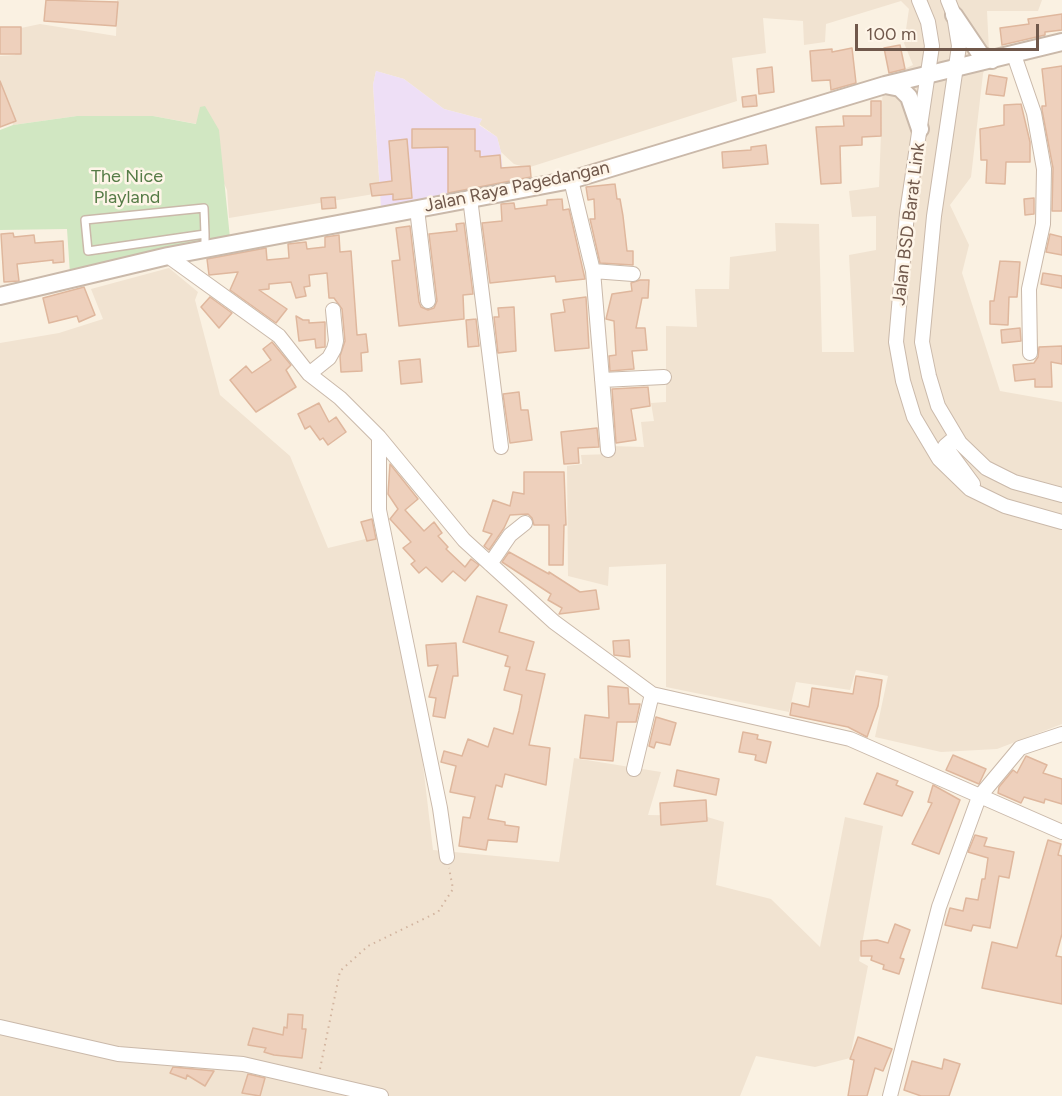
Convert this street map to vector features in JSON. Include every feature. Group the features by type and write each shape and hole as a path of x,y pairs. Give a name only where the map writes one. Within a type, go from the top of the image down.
{"street":[{"name":"Jalan BSD Barat Link","path":"919,0 928,22 932,46 907,213 896,342 903,381 914,417 939,459 970,489 1005,506 1062,522"},
{"name":"Jalan BSD Barat Link","path":"951,7 959,46 934,216 922,342 938,406 956,437 986,468 1014,482 1062,495"},
{"path":"951,7 981,55 992,60"},
{"name":"Jalan Raya Pagedangan","path":"0,296 168,256 205,242 417,208 571,180 885,85 1062,42"},
{"path":"1014,55 1034,113 1044,169 1043,224 1029,289 1030,353"},
{"path":"885,85 900,88 909,97 920,129"},
{"path":"571,180 593,271 608,450"},
{"path":"470,198 501,447"},
{"path":"417,208 428,301"},
{"path":"168,256 279,336 309,374 340,398 379,437 427,498 464,540 554,622 652,694 842,736 1062,832"},
{"path":"593,271 633,274"},
{"path":"309,374 329,358 334,349 336,341 333,310"},
{"path":"603,380 663,377"},
{"path":"379,437 379,510 440,808 447,856"},
{"path":"956,437 945,446 979,494"},
{"path":"490,564 510,536 525,523"},
{"path":"634,769 652,694"},
{"path":"890,1096 939,907 979,797 1020,748 1062,734"},
{"path":"0,1027 118,1054 243,1064 381,1096"}],"lane":[{"path":"204,208 205,242 88,251 85,220 204,208"}],"path":[{"path":"317,1080 340,971 368,946 438,912 453,889 447,856"}],"shaded area":[{"path":"117,0 1042,0 1038,11 987,11 989,51 983,74 971,177 950,205 969,245 962,273 1000,391 1062,402 1062,724 997,749 941,752 875,737 888,676 856,670 850,690 796,682 789,712 666,687 666,564 609,567 608,586 568,576 567,466 582,464 581,455 611,454 610,446 644,447 641,422 654,421 651,403 666,402 666,326 697,327 695,289 729,289 730,257 776,251 775,223 819,224 822,352 854,352 849,255 876,250 876,216 852,217 849,191 879,187 883,79 913,65 904,43 909,9 901,1 826,24 825,42 804,45 803,21 763,18 766,53 732,58 737,101 527,168 514,164 501,152 497,137 479,124 482,119 444,109 404,79 376,71 373,85 380,193 229,218 227,190 197,124 153,116 77,116 13,125 0,85 0,56 15,55 21,28 40,24 116,36"},
{"path":"376,71 404,79 444,109 482,119 479,125 497,137 504,185 381,207 373,85"},
{"path":"169,268 198,292 195,300 220,395 290,456 328,548 382,535 405,611 433,850 559,862 574,758 661,772 648,815 704,816 724,822 716,885 771,899 820,947 845,817 883,826 859,961 868,966 850,1058 815,1067 756,1056 740,1096 0,1096 0,343 59,333 103,319 91,289"}],"green space":[{"name":"The Nice Playland","path":"205,106 219,130 230,238 70,274 67,229 0,230 0,130 13,125 77,116 153,116 196,124 200,107"}],"building":[{"path":"46,0 118,2 116,26 44,21"},
{"path":"1062,14 1062,30 1045,32 1045,35 1002,45 1000,28 1029,24 1028,19"},
{"path":"0,27 21,27 21,54 0,54"},
{"path":"900,45 905,69 889,73 884,48"},
{"path":"852,48 856,83 831,90 830,80 812,81 810,51 832,49 832,52"},
{"path":"1062,66 1062,211 1052,211 1053,168 1042,110 1042,106 1046,106 1042,69"},
{"path":"772,67 774,92 759,94 757,69"},
{"path":"989,75 1007,78 1004,96 986,94"},
{"path":"0,81 16,121 0,127"},
{"path":"756,95 757,106 743,107 742,97"},
{"path":"871,101 881,101 881,136 862,137 862,145 840,146 841,183 821,184 816,127 844,126 843,116 871,116"},
{"path":"1021,104 1030,142 1030,162 1006,162 1005,184 986,183 987,160 981,160 980,129 1004,125 1004,105"},
{"path":"412,129 475,129 475,151 480,151 480,157 500,155 501,168 530,166 531,177 448,193 448,147 412,148"},
{"path":"407,139 412,198 393,200 393,194 372,196 370,184 392,181 389,141"},
{"path":"766,145 768,164 723,168 722,152 751,150 751,147"},
{"path":"615,184 617,199 620,199 627,251 633,251 633,265 600,263 590,219 595,219 594,199 588,200 586,187"},
{"path":"335,197 336,208 322,209 321,198"},
{"path":"1034,198 1034,214 1025,215 1024,199"},
{"path":"562,199 563,210 569,209 585,279 556,282 555,276 490,283 482,223 502,221 501,204 514,203 515,209 547,205 547,200"},
{"path":"464,223 473,294 463,295 464,319 399,326 392,261 400,260 396,228 410,226 419,302 421,307 428,310 434,308 437,301 429,234 457,231 456,224"},
{"path":"13,233 14,237 34,235 35,243 63,241 64,262 53,263 53,260 17,264 19,281 4,282 1,234"},
{"path":"1050,234 1062,237 1062,255 1046,252"},
{"path":"339,235 340,252 351,251 357,335 366,334 368,352 361,353 362,371 341,372 340,356 345,341 342,309 334,298 329,298 327,273 309,275 310,286 304,287 306,296 296,298 291,282 269,284 269,289 259,290 287,309 276,323 230,290 238,272 209,275 207,259 266,248 267,260 289,258 288,244 306,242 307,249 325,247 325,237"},
{"path":"1000,261 1020,262 1017,297 1009,297 1008,325 990,324 990,301 994,301"},
{"path":"1043,273 1062,276 1062,288 1041,284"},
{"path":"649,280 648,298 642,298 636,328 645,328 647,350 632,351 634,369 610,371 609,356 616,355 614,321 606,319 612,294 632,291 631,283"},
{"path":"84,287 95,315 79,322 77,316 49,323 43,298"},
{"path":"210,297 232,313 219,328 201,307"},
{"path":"586,297 589,348 555,351 551,314 565,312 563,300"},
{"path":"514,307 516,351 498,353 494,317 499,317 498,308"},
{"path":"296,316 309,320 309,323 325,322 325,347 316,348 315,339 299,341"},
{"path":"476,319 479,346 468,347 466,320"},
{"path":"1020,328 1021,341 1002,343 1001,330"},
{"path":"272,342 291,365 286,370 296,387 256,412 230,380 246,366 252,373 271,360 263,349"},
{"path":"1062,346 1062,364 1051,362 1052,387 1035,387 1035,379 1015,381 1013,365 1034,363 1038,357 1039,347"},
{"path":"420,359 422,382 401,384 399,361"},
{"path":"648,387 650,406 631,409 636,440 616,443 612,389"},
{"path":"519,392 521,410 528,410 532,440 510,443 503,394"},
{"path":"319,403 329,422 336,417 346,432 328,445 323,438 320,440 310,426 305,429 298,414"},
{"path":"597,428 599,447 578,448 579,463 564,464 561,432"},
{"path":"390,464 418,499 405,510 424,531 434,522 442,533 438,536 448,547 446,549 465,567 471,559 479,565 465,581 453,571 442,582 426,567 419,573 411,564 415,561 403,548 411,542 390,519 398,509 388,494"},
{"path":"524,472 564,472 566,525 564,525 563,565 549,565 549,525 534,525 528,514 510,515 489,550 484,546 492,534 483,531 493,500 510,506 513,492 524,494"},
{"path":"372,519 376,539 367,541 361,522"},
{"path":"509,552 549,574 549,572 580,592 596,590 599,609 559,614 562,608 548,600 551,594 502,562"},
{"path":"477,596 507,605 499,632 534,642 526,670 545,674 529,745 550,748 546,785 505,774 502,787 496,785 488,819 519,827 517,842 488,840 486,850 459,846 463,817 470,818 475,797 450,792 456,766 441,762 444,751 462,756 468,739 488,747 494,728 513,734 519,711 522,695 504,690 510,667 505,666 508,656 463,642"},
{"path":"629,640 630,657 614,655 613,641"},
{"path":"456,643 458,676 453,676 445,718 433,716 436,698 429,697 438,665 428,666 426,645"},
{"path":"856,676 882,680 878,706 867,737 848,727 790,715 792,703 809,707 812,688 853,694"},
{"path":"608,686 628,688 629,704 640,704 636,722 617,722 613,761 580,758 585,715 609,718"},
{"path":"656,717 676,723 670,745 656,742 654,748 649,746"},
{"path":"743,732 758,735 757,739 771,742 766,763 755,760 756,755 739,752"},
{"path":"953,755 986,769 979,784 946,770"},
{"path":"1026,756 1047,765 1043,773 1062,779 1062,804 1045,799 1044,803 1024,797 1021,803 998,793 999,787 1013,770 1017,773"},
{"path":"677,770 719,779 716,795 674,786"},
{"path":"877,773 898,781 896,785 913,792 902,816 864,804"},
{"path":"933,785 960,800 939,854 912,844 932,803 928,802"},
{"path":"706,800 707,821 661,825 660,803"},
{"path":"975,835 987,838 984,846 1014,852 1009,878 999,876 990,928 973,925 971,931 945,925 950,908 963,911 966,898 978,900 982,879 985,879 988,858 968,852"},
{"path":"1048,840 1061,844 1058,855 1062,856 1062,934 1056,956 1062,957 1062,1004 982,988 992,942 1017,948"},
{"path":"895,924 910,930 900,958 904,959 899,974 883,969 884,965 871,960 872,956 861,956 861,941 877,940 888,943"},
{"path":"288,1014 303,1015 302,1029 306,1029 302,1058 274,1055 264,1052 266,1048 248,1045 253,1028 283,1035 284,1027 287,1028"},
{"path":"858,1037 892,1049 883,1071 875,1068 867,1096 848,1096 854,1060 850,1059"},
{"path":"944,1059 960,1064 949,1096 921,1096 904,1090 912,1061 942,1069"},
{"path":"173,1067 214,1071 205,1086 187,1075 186,1079 170,1073"},
{"path":"248,1074 265,1078 260,1096 242,1093"}]}
